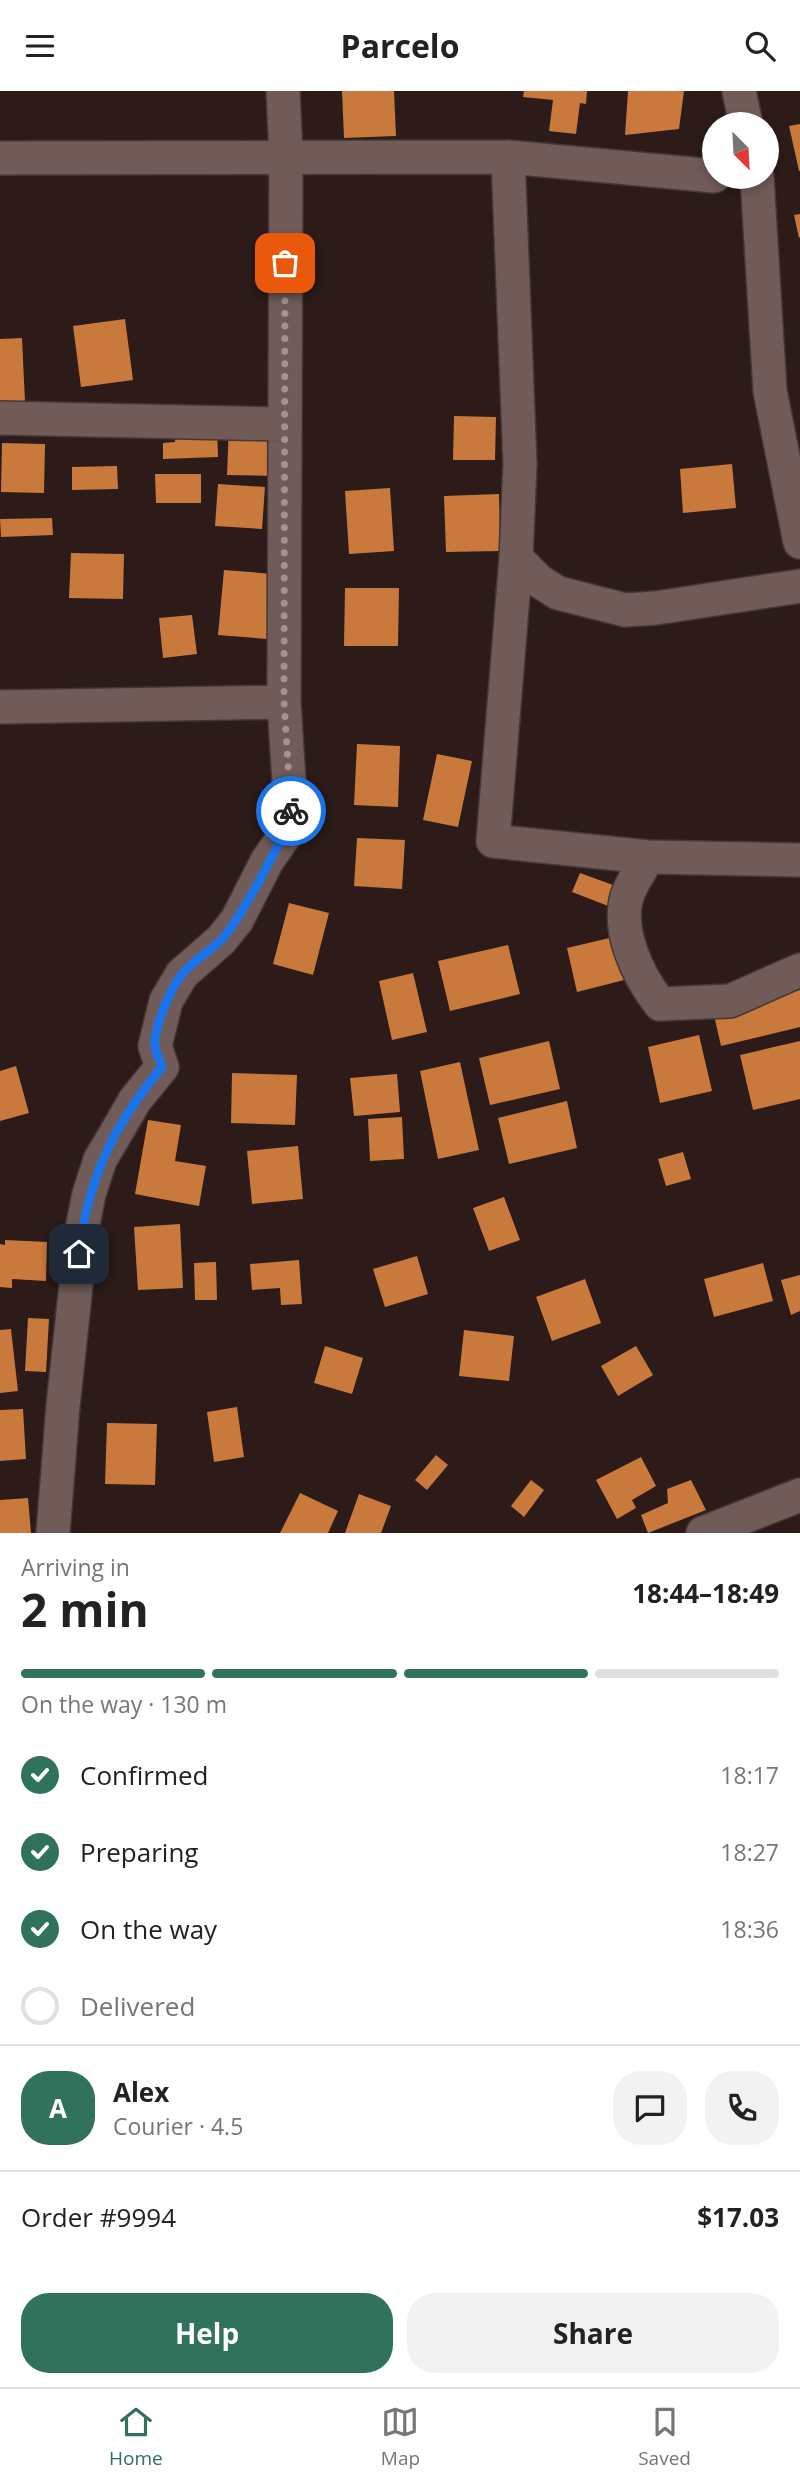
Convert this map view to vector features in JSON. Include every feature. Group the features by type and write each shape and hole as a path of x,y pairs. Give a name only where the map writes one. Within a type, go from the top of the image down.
{"street":[{"path":"53,1533 64,1392 82,1229 100,1160 135,1100 162,1067 155,1046 166,1001 182,974 221,940 237,920 267,861 285,835 291,814 284,702 286,155 283,91"},
{"path":"739,91 743,112"},
{"path":"0,158 286,155 508,157 702,176"},
{"path":"508,157 520,464 516,558 493,841 648,857 800,860"},
{"path":"759,189 770,391 800,542"},
{"path":"0,418 283,424"},
{"path":"516,558 539,581 558,593 625,610 656,608 800,586"},
{"path":"0,707 284,702"},
{"path":"648,857 628,893 626,919 631,948 643,983 660,1004 730,1001 800,970"},
{"path":"703,1533 800,1495"}],"building":[{"path":"342,91 394,91 396,136 344,138"},
{"path":"524,91 587,91 586,104 580,103 576,134 549,131 553,100 523,97"},
{"path":"628,91 684,91 679,129 625,135"},
{"path":"800,124 800,171 799,171 789,126"},
{"path":"800,214 800,237 799,238 794,215"},
{"path":"125,319 133,380 81,387 73,326"},
{"path":"22,338 25,402 0,403 0,339"},
{"path":"454,416 496,417 495,460 453,460"},
{"path":"229,424 279,426 278,476 227,475"},
{"path":"217,427 218,457 163,459 163,443 175,442 174,428"},
{"path":"2,443 45,444 44,493 1,492"},
{"path":"732,464 736,508 683,513 680,469"},
{"path":"117,466 118,489 72,490 72,467"},
{"path":"155,474 201,474 201,503 156,503"},
{"path":"218,484 265,487 262,529 215,526"},
{"path":"390,488 394,551 349,554 345,491"},
{"path":"499,494 500,551 446,552 444,496"},
{"path":"52,518 53,535 1,537 0,519"},
{"path":"71,553 124,554 123,599 69,598"},
{"path":"224,570 273,574 267,639 218,635"},
{"path":"345,588 399,588 398,646 344,646"},
{"path":"192,615 197,654 163,658 159,618"},
{"path":"357,744 400,746 398,807 354,805"},
{"path":"437,754 472,761 458,827 423,820"},
{"path":"357,838 405,840 402,889 354,886"},
{"path":"580,873 624,889 616,909 572,892"},
{"path":"289,903 329,913 313,975 273,964"},
{"path":"618,936 628,979 577,992 567,948"},
{"path":"508,945 520,994 450,1011 438,961"},
{"path":"413,973 427,1032 392,1040 379,981"},
{"path":"800,990 800,1027 721,1046 713,1011"},
{"path":"699,1035 712,1091 660,1103 648,1047"},
{"path":"549,1041 560,1089 490,1105 479,1058"},
{"path":"800,1041 800,1099 753,1110 740,1055"},
{"path":"460,1062 479,1150 438,1159 420,1071"},
{"path":"16,1066 29,1113 0,1121 0,1071"},
{"path":"232,1073 297,1075 295,1125 231,1123"},
{"path":"397,1074 400,1112 354,1116 350,1078"},
{"path":"567,1101 577,1148 509,1164 498,1118"},
{"path":"402,1117 404,1159 370,1161 368,1119"},
{"path":"148,1120 181,1125 175,1161 206,1166 199,1206 135,1194"},
{"path":"298,1146 303,1199 252,1204 247,1151"},
{"path":"683,1152 691,1179 666,1186 658,1159"},
{"path":"504,1197 520,1240 489,1251 473,1208"},
{"path":"180,1224 183,1288 138,1290 134,1227"},
{"path":"5,1240 47,1242 46,1281 12,1279 12,1288 0,1287 0,1244 5,1245"},
{"path":"417,1256 428,1294 385,1307 373,1269"},
{"path":"299,1260 302,1304 281,1305 280,1288 252,1290 250,1264"},
{"path":"216,1262 217,1300 195,1300 194,1263"},
{"path":"763,1263 773,1301 714,1317 704,1279"},
{"path":"800,1275 800,1311 791,1315 781,1280"},
{"path":"585,1279 601,1323 552,1341 536,1297"},
{"path":"28,1318 49,1319 46,1372 25,1371"},
{"path":"11,1329 18,1391 0,1393 0,1330"},
{"path":"464,1330 514,1336 509,1381 459,1376"},
{"path":"325,1346 363,1358 352,1394 314,1383"},
{"path":"636,1346 653,1375 618,1396 601,1366"},
{"path":"237,1407 244,1457 214,1462 207,1412"},
{"path":"23,1409 26,1459 0,1461 0,1410"},
{"path":"107,1423 157,1424 155,1485 105,1484"},
{"path":"436,1455 448,1465 427,1490 415,1480"},
{"path":"641,1457 656,1486 632,1500 636,1508 617,1519 596,1480"},
{"path":"531,1480 544,1490 524,1517 511,1506"},
{"path":"691,1480 706,1510 648,1533 641,1515 668,1503 667,1489"},
{"path":"300,1493 338,1511 328,1533 280,1533"},
{"path":"359,1494 391,1506 381,1533 345,1533"},
{"path":"28,1498 31,1533 0,1533 0,1500"}],"way so far":[{"path":"285,263 284,702 291,811"}],"route":[{"path":"79,1254 89,1194 100,1160 135,1100 162,1067 155,1046 166,1001 182,974 221,940 237,920 267,861 285,835 291,811"}]}
